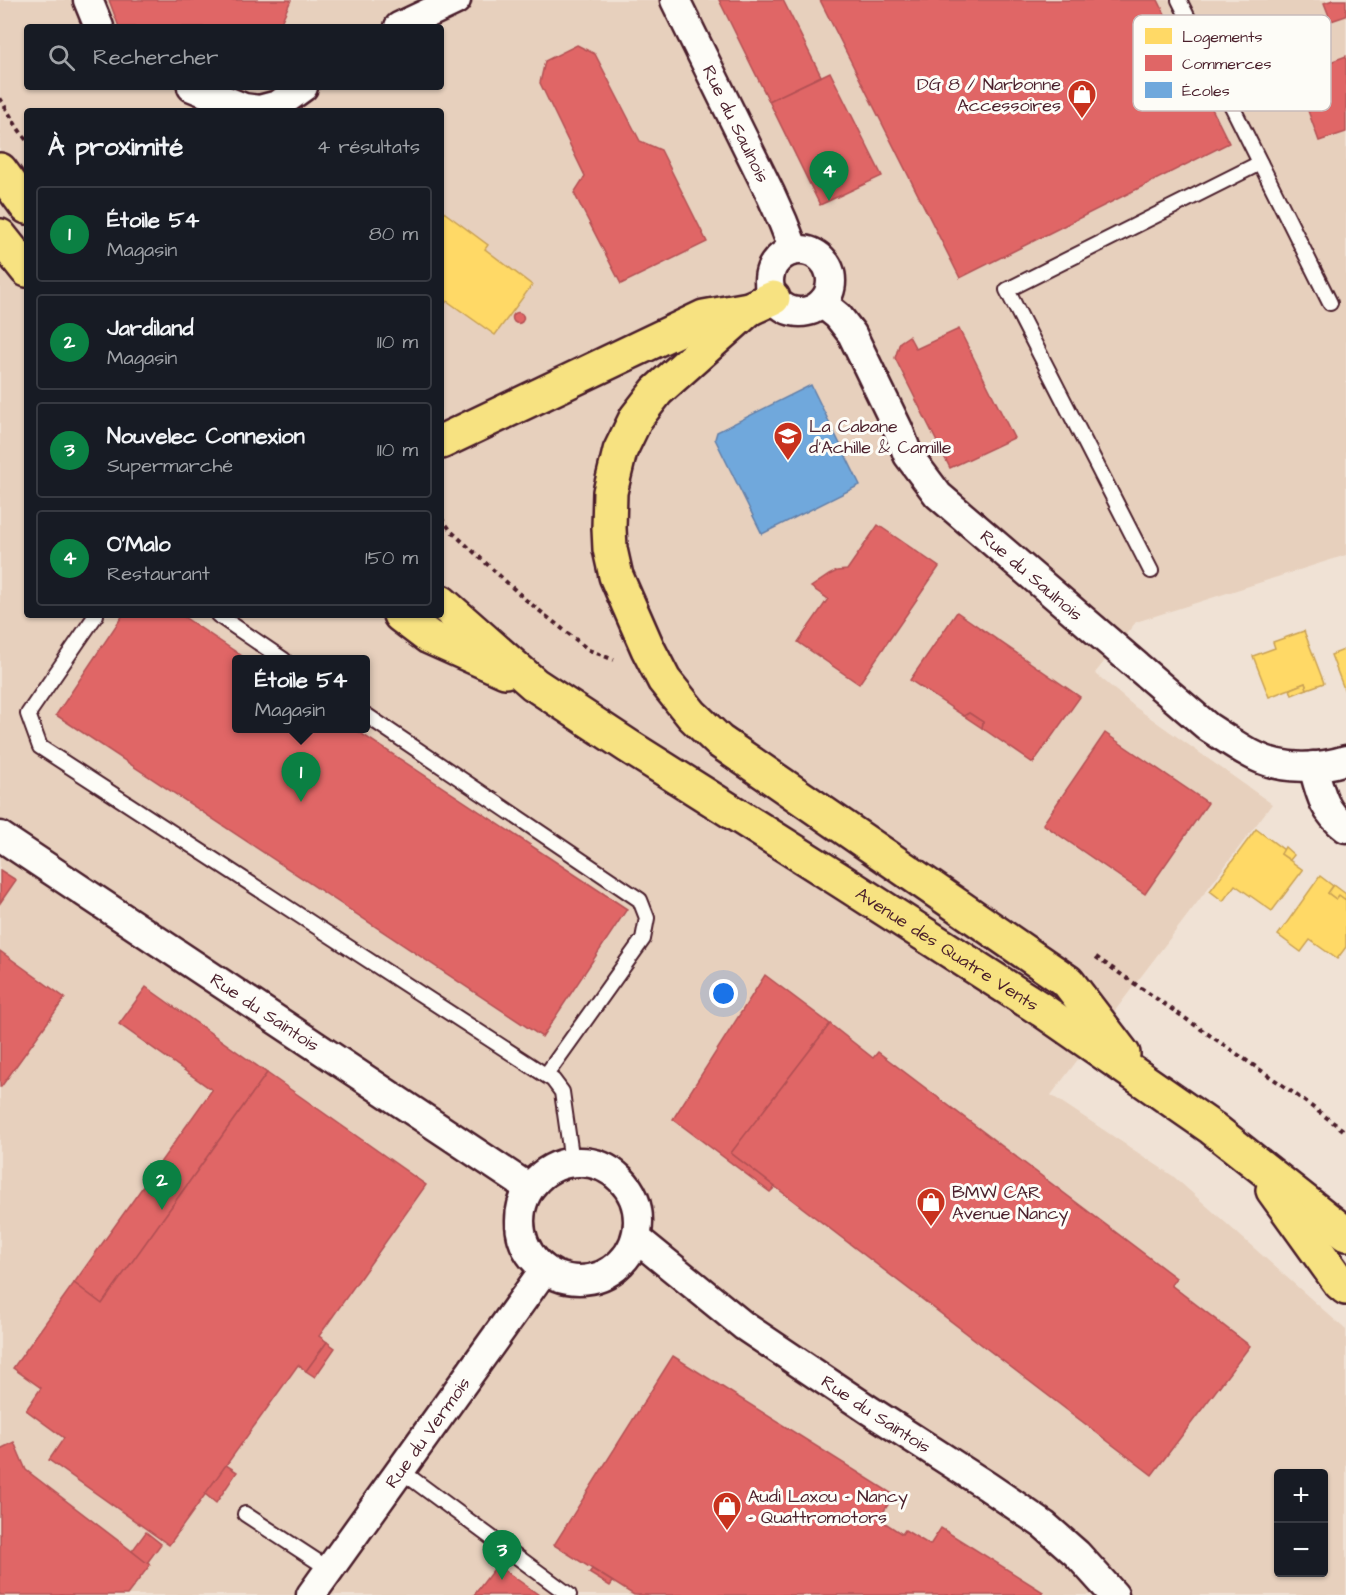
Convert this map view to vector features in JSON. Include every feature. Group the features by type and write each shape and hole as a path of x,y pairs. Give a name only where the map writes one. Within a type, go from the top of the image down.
{"main road":[{"path":"0,170 24,203"},
{"path":"0,237 24,266"},
{"path":"444,441 704,317 761,304"},
{"path":"761,304 657,391 636,417 620,451 610,492 610,549 616,576 648,649 664,680 692,715 718,741 1068,982 1142,1079"},
{"name":"Avenue des Quatre Vents","path":"444,605 534,684 982,972 1142,1079 1212,1128 1346,1234"},
{"name":"Avenue des Quatre Vents","path":"404,618 429,637 534,684"},
{"path":"1250,1157 1340,1283 1346,1288"}],"street":[{"path":"88,0 98,24"},
{"path":"405,24 456,0"},
{"name":"Rue du Saulnois","path":"675,0 770,193 794,250"},
{"path":"199,90 244,108"},
{"path":"267,108 278,105 299,90"},
{"path":"794,250 810,251 824,260 829,268 831,287 828,296 814,309 796,312 780,305 761,304 770,291 768,283 771,266 785,253 794,250"},
{"name":"Rue du Saulnois","path":"822,303 838,316 852,333 908,455 938,495 1208,727 1257,758 1281,765 1312,766 1346,760"},
{"path":"1312,766 1321,798 1335,820 1346,828"},
{"name":"Rue du Saintois","path":"0,836 529,1188"},
{"path":"572,1162 597,1164 622,1180 632,1193 637,1207 638,1223 636,1238 628,1255 615,1269 598,1278 579,1281 561,1278 544,1270 532,1259 523,1245 519,1229 519,1212 529,1188 539,1176 552,1168 572,1162"},
{"name":"Rue du Saintois","path":"636,1238 744,1326 1044,1525 1077,1554 1114,1595"},
{"name":"Rue du Vermois","path":"310,1595 544,1270"}],"lane":[{"path":"1179,0 1186,15"},
{"path":"1234,111 1330,303"},
{"path":"1151,571 1007,290 1260,163"},
{"path":"94,618 28,714 40,747 553,1080 562,1092 572,1162"},
{"path":"222,618 277,655"},
{"path":"370,718 640,900 647,918 643,939 546,1075"},
{"path":"400,1470 569,1595"},
{"path":"245,1514 329,1569"}],"path":[{"path":"0,98 24,137"}],"shaded area":[{"path":"0,0 1346,0 1346,555 1136,622 1095,673 1135,707 1272,804 1051,1095 1173,1176 1346,1330 1346,1595 0,1595"}],"building: Logements":[{"path":"444,212 488,245 485,249 532,285 495,335 447,301 444,305"},
{"path":"1304,631 1324,683 1307,689 1305,683 1269,697 1253,656 1275,648 1273,642"},
{"path":"1346,649 1346,694 1331,655"},
{"path":"1305,683 1307,689 1292,695 1290,689"},
{"path":"1256,829 1284,850 1281,854 1303,870 1272,911 1235,885 1223,901 1210,891"},
{"path":"1285,847 1294,855 1290,860 1281,854"},
{"path":"1320,876 1333,886 1328,893 1336,899 1339,895 1346,900 1346,947 1337,959 1310,940 1301,952 1278,935"},
{"path":"1334,885 1346,894 1346,900 1339,895 1336,899 1328,893"}],"building: Commerces":[{"path":"109,0 291,0 280,24 118,24"},
{"path":"719,0 783,0 821,76 769,101"},
{"path":"820,0 1158,0 1165,15 1133,15 1133,111 1213,111 1229,143 960,278"},
{"path":"1346,0 1346,16 1331,21 1331,15 1329,15 1324,3"},
{"path":"577,45 595,54 640,141 661,150 707,242 621,284 574,193 585,176 540,83 545,61"},
{"path":"1346,56 1346,132 1319,141 1308,111 1331,111 1331,62"},
{"path":"830,72 882,176 820,205 769,101"},
{"path":"518,313 522,314 522,322 518,323 514,322 513,318 514,314"},
{"path":"959,329 1014,438 950,468 895,358 900,342 909,336 916,349"},
{"path":"878,525 939,567 859,684 798,642 828,599 811,587 837,571 847,570"},
{"path":"957,612 1080,697 1033,763 982,728 983,722 969,713 964,716 910,680"},
{"path":"121,618 185,618 241,655 232,655 232,733 361,733 627,909 542,1037 56,715"},
{"path":"969,713 983,722 982,728 964,716"},
{"path":"1105,733 1208,803 1145,894 1043,824"},
{"path":"0,870 16,880 0,903"},
{"path":"0,951 65,998 1,1087 0,1087"},
{"path":"765,975 830,1024 731,1153 775,1187 770,1192 673,1119"},
{"path":"146,987 267,1073 102,1304 74,1283 212,1090 119,1024"},
{"path":"830,1024 873,1058 878,1052 1176,1278 1171,1285 1250,1346 1152,1475 731,1153"},
{"path":"267,1073 426,1185 319,1336 327,1342 306,1371 298,1365 169,1545 49,1460 64,1438 26,1410 41,1388 13,1368 74,1283 102,1304"},
{"path":"327,1342 335,1348 315,1377 306,1371"},
{"path":"673,1356 894,1495 879,1519 902,1534 905,1530 930,1545 941,1528 1043,1592 1041,1595 634,1595 554,1545"},
{"path":"14,1442 26,1470 150,1565 127,1595 0,1595 0,1449"},
{"path":"226,1465 237,1472 216,1503 205,1494"},
{"path":"146,1532 161,1544 147,1563 132,1551"},
{"path":"497,1565 539,1595 474,1595"},
{"path":"592,1569 613,1582 610,1586 589,1573"}],"building: Écoles":[{"name":"La Cabane d’Achille & Camille","path":"811,385 860,485 762,534 715,439 717,432"}],"place":[{"name":"DG 8 / Narbonne Accessoires","path":"1082,120"},
{"name":"O'Malo","path":"829,201"},
{"name":"La Cabane d’Achille & Camille","path":"788,462"},
{"name":"Étoile 54","path":"301,802"},
{"name":"Jardiland","path":"162,1210"},
{"name":"BMW CAR Avenue Nancy","path":"931,1228"},
{"name":"Audi Laxou - Nancy - Quattromotors","path":"727,1532"},
{"name":"Nouvelec Connexion","path":"502,1580"}]}
